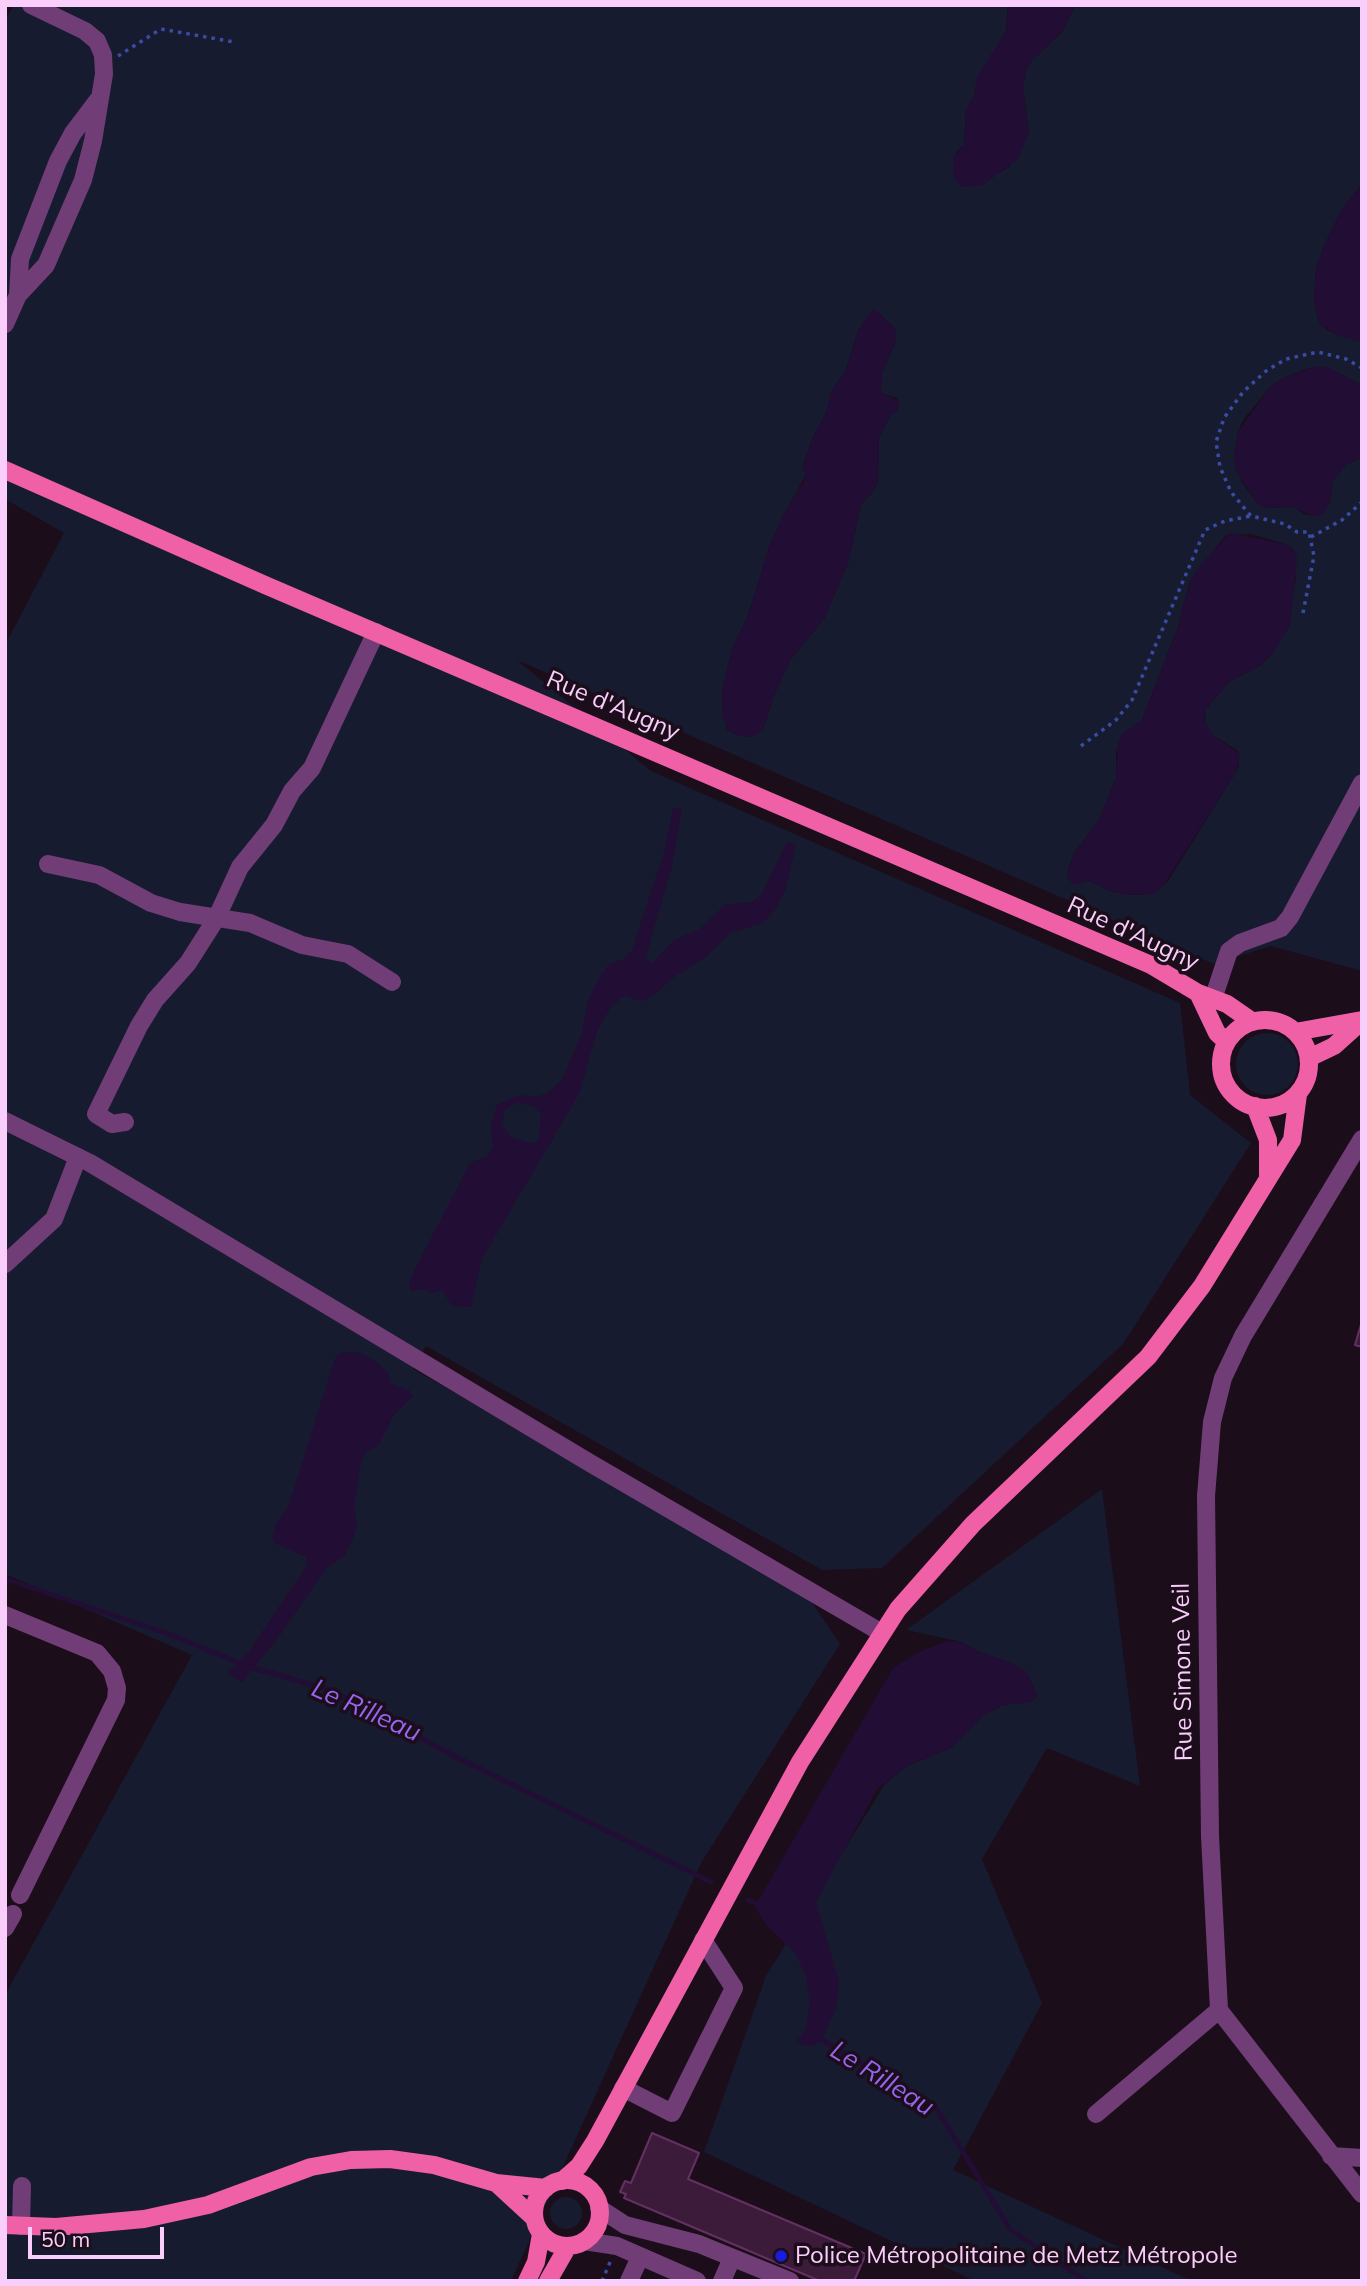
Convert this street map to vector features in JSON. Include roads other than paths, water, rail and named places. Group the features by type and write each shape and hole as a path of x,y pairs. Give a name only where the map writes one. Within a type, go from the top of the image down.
{"main road":[{"name":"Rue d'Augny","path":"5,470 1151,965 1253,1022"},
{"name":"Rue d'Augny","path":"1206,996 1217,1033 1227,1042"},
{"path":"1295,1031 1362,1020"},
{"path":"1309,1058 1334,1046 1362,1020"},
{"path":"527,2281 536,2262 536,2201 579,2166 596,2141 800,1762 882,1633 932,1567 973,1524 1148,1357 1202,1286 1292,1140 1298,1094 1309,1071 1306,1046 1295,1031 1275,1021 1253,1022 1237,1031 1227,1042 1221,1070 1226,1084 1235,1096 1255,1106 1276,1107 1298,1094"},
{"path":"1255,1106 1268,1140 1270,1155 1267,1182"},
{"path":"591,2191 596,2141"},
{"path":"13,2226 56,2227 144,2220 208,2205 311,2167 351,2160 390,2159 433,2165 496,2183 578,2182 591,2191 599,2208 596,2227 576,2244 548,2281"},
{"path":"496,2183 555,2244 576,2244"}],"street":[{"path":"5,324 18,295 46,265 83,180 93,141 104,74 103,55 97,41 85,31 31,5"},
{"path":"18,295 20,259 58,161 73,133 98,100"},
{"path":"125,1122 112,1124 96,1114 139,1026 155,1000 188,963 216,919 240,867 274,825 292,791 312,768 376,632"},
{"path":"1206,996 1228,951 1240,943 1281,929 1290,917 1362,783"},
{"path":"48,864 99,875 151,903 216,919 250,923 302,945 348,954 392,982"},
{"path":"5,1121 78,1157 882,1633"},
{"name":"Rue Simone Veil","path":"1219,2010 1206,1651 1206,1496 1212,1422 1223,1378 1242,1336 1362,1139"},
{"path":"5,1264 54,1219 78,1157"},
{"path":"5,1615 97,1653 112,1671 117,1688 116,1700 20,1895"},
{"path":"623,2088 672,2113 734,1988 703,1940"},
{"path":"1096,2114 1219,2010 1362,2194"},
{"path":"1331,2156 1362,2158"},
{"path":"13,2226 22,2186"},
{"path":"599,2208 625,2225 699,2244 790,2281"},
{"path":"576,2244 617,2246 693,2280"},
{"path":"629,2281 640,2257"},
{"path":"722,2281 732,2258"}],"waterway":[{"name":"Le Rilleau","path":"5,1579 166,1633 247,1666 330,1690 458,1758 711,1882"},
{"name":"Le Rilleau","path":"748,1900 761,1906"},
{"name":"Le Rilleau","path":"819,2038 936,2108 1010,2229 1086,2281"}],"place":[{"name":"Police Métropolitaine de Metz Métropole","path":"781,2256"}]}
